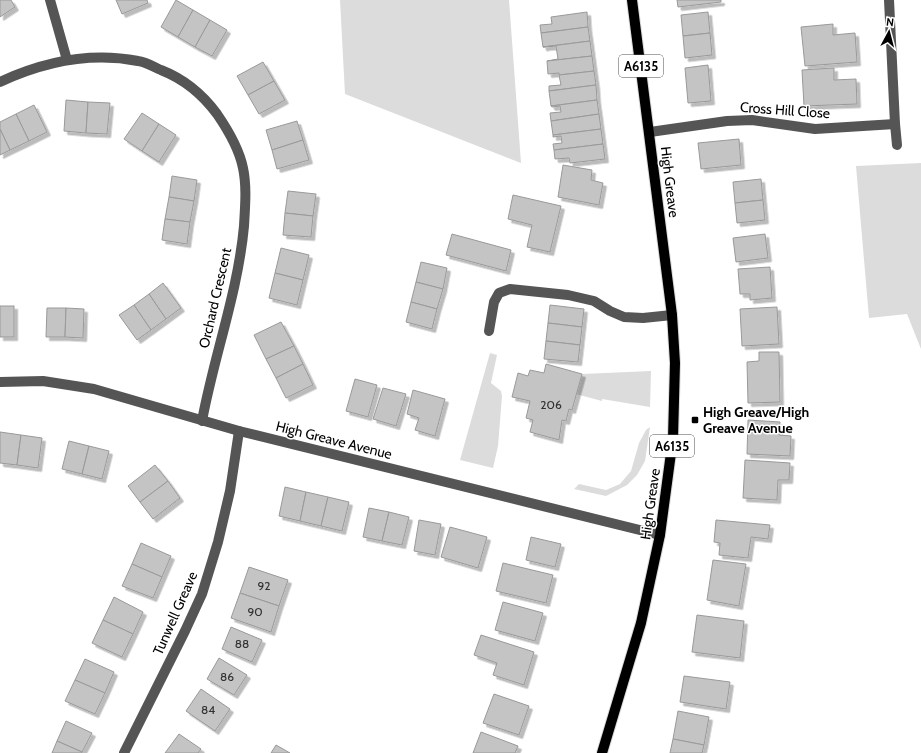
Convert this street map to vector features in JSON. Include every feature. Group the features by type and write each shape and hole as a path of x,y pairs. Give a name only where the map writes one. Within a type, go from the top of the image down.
{"main road":[{"name":"A6135","path":"632,0 650,132"},
{"name":"High Greave","path":"602,753 641,623 660,535 673,438 675,363 672,315 650,132"}],"street":[{"path":"50,0 66,60"},
{"path":"889,0 894,124 897,145"},
{"name":"Orchard Crescent","path":"0,82 17,74 66,60 107,58 140,61 173,75 205,98 230,133 243,168 246,203 241,259 209,384 202,421"},
{"name":"Cross Hill Close","path":"650,132 734,120 752,120 815,129 894,124"},
{"path":"489,331 494,302 499,293 510,289 568,295 594,301 610,311 624,317 643,318 672,315"},
{"name":"High Greave Avenue","path":"0,382 43,381 94,388 238,431 660,535"},
{"name":"Tunwell Greave","path":"124,753 202,594 218,542 230,491 238,431"}],"shaded area":[{"path":"340,0 509,0 521,163 345,94"},
{"path":"921,163 921,349 907,314 869,318 856,166"},
{"path":"490,353 497,355 491,383 501,391 502,396 498,446 493,468 460,460"},
{"path":"651,371 650,407 602,399 602,401 576,394 582,374"},
{"path":"650,427 645,461 637,475 627,485 606,496 574,489 579,484 606,490 620,484 631,471 639,443 646,430"}],"building":[{"path":"0,0 11,0 15,7 0,17"},
{"path":"116,0 147,0 148,3 122,14"},
{"path":"176,0 193,10 178,37 161,27"},
{"path":"677,0 721,0 721,2 678,7"},
{"path":"193,10 210,20 195,47 178,37"},
{"path":"587,12 588,27 541,33 540,25 552,24 551,17"},
{"path":"708,12 710,33 683,36 681,15"},
{"path":"210,20 227,30 212,56 195,47"},
{"path":"833,24 833,35 855,33 857,62 805,66 801,27"},
{"path":"588,27 590,41 543,47 541,33"},
{"path":"710,33 712,55 685,58 683,36"},
{"path":"590,41 592,56 547,61 558,59 556,46 543,47"},
{"path":"592,56 594,71 559,75 559,73 548,74 547,61"},
{"path":"263,62 274,81 248,95 237,76"},
{"path":"708,65 711,101 688,103 685,68"},
{"path":"834,68 834,80 856,79 857,104 804,106 802,70"},
{"path":"594,71 596,85 549,91 549,86 561,85 559,75"},
{"path":"274,81 285,100 259,114 248,95"},
{"path":"596,85 597,100 551,106 549,91"},
{"path":"66,100 88,102 86,133 64,131"},
{"path":"597,100 599,114 551,121 550,113 561,112 560,106 551,106"},
{"path":"88,102 110,103 107,134 86,133"},
{"path":"34,105 47,132 29,141 16,114"},
{"path":"142,113 159,124 142,151 124,139"},
{"path":"16,114 29,141 10,150 0,129 0,122"},
{"path":"599,114 601,129 553,135 551,121"},
{"path":"297,121 303,140 272,150 266,130"},
{"path":"159,124 176,135 159,162 142,151"},
{"path":"0,129 10,150 0,155"},
{"path":"601,129 603,144 554,150 553,144 562,143 561,136 553,137 553,135"},
{"path":"739,139 741,165 701,169 698,143"},
{"path":"303,140 309,160 277,169 272,150"},
{"path":"603,144 605,159 570,163 569,158 555,159 554,150"},
{"path":"563,165 592,170 591,180 603,183 599,205 558,197"},
{"path":"172,176 197,180 194,201 169,197"},
{"path":"761,179 763,200 735,203 733,182"},
{"path":"288,191 316,194 313,216 285,213"},
{"path":"513,195 561,206 550,252 527,247 532,225 508,219"},
{"path":"169,197 194,201 190,222 165,219"},
{"path":"763,200 765,220 737,223 735,203"},
{"path":"285,213 313,216 311,237 283,235"},
{"path":"165,219 190,222 187,244 162,240"},
{"path":"452,234 511,250 506,271 446,255"},
{"path":"765,234 768,258 736,262 733,238"},
{"path":"281,248 309,255 303,280 275,273"},
{"path":"421,262 447,268 443,289 416,282"},
{"path":"770,267 772,298 750,300 750,294 740,294 738,269"},
{"path":"275,273 303,280 297,305 269,298"},
{"path":"416,282 443,289 437,309 411,302"},
{"path":"163,283 181,308 166,319 149,294"},
{"path":"149,294 166,319 151,330 134,305"},
{"path":"411,302 437,309 432,329 406,322"},
{"path":"134,305 151,330 137,340 119,315"},
{"path":"550,305 584,309 582,327 548,323"},
{"path":"0,306 14,306 14,337 0,337"},
{"path":"777,307 779,344 742,346 740,309"},
{"path":"47,308 66,308 65,337 46,337"},
{"path":"66,308 84,309 83,338 65,337"},
{"path":"281,322 294,346 266,359 254,335"},
{"path":"548,323 582,327 580,345 546,341"},
{"path":"546,341 580,345 578,362 544,359"},
{"path":"294,346 303,364 276,378 266,359"},
{"path":"759,352 779,352 780,402 748,403 747,362 759,361"},
{"path":"303,364 313,385 286,398 276,378"},
{"path":"546,364 582,374 572,410 569,409 566,421 562,420 559,440 530,432 533,420 526,418 530,401 512,397 518,373 528,376 530,370 544,373"},
{"path":"355,379 377,385 368,417 346,411"},
{"path":"383,388 406,394 396,426 373,419"},
{"path":"413,390 445,399 435,436 415,430 419,418 407,414"},
{"path":"748,420 780,422 779,435 791,436 790,456 747,454"},
{"path":"0,432 21,435 17,465 0,463"},
{"path":"21,435 42,438 38,468 17,465"},
{"path":"69,441 89,446 82,474 62,469"},
{"path":"89,446 109,451 102,479 82,474"},
{"path":"745,460 790,463 789,480 778,480 777,500 743,498"},
{"path":"155,465 168,481 140,502 128,486"},
{"path":"168,481 180,498 153,519 140,502"},
{"path":"285,487 306,492 300,521 279,516"},
{"path":"306,492 328,497 321,526 300,521"},
{"path":"328,497 349,502 342,531 321,526"},
{"path":"369,508 389,512 382,541 363,537"},
{"path":"389,512 409,517 402,545 382,541"},
{"path":"419,520 441,524 435,555 414,551"},
{"path":"716,520 770,525 768,539 751,537 748,558 719,555 720,543 714,542"},
{"path":"450,527 487,537 478,568 441,557"},
{"path":"531,537 561,544 555,567 526,560"},
{"path":"141,543 171,556 162,577 132,564"},
{"path":"713,560 746,564 739,606 707,600"},
{"path":"503,563 553,575 546,603 496,591"},
{"path":"132,564 162,577 153,598 122,586"},
{"path":"249,567 288,580 279,606 240,593"},
{"path":"240,593 279,606 271,632 231,618"},
{"path":"114,597 143,612 133,634 103,620"},
{"path":"503,602 543,613 535,641 495,630"},
{"path":"697,615 744,621 740,658 692,652"},
{"path":"103,620 133,634 122,657 92,643"},
{"path":"231,627 262,640 252,662 222,649"},
{"path":"481,635 534,652 524,685 493,675 497,663 474,655"},
{"path":"219,658 247,675 234,695 207,679"},
{"path":"85,659 114,672 105,693 75,680"},
{"path":"684,676 730,682 726,709 680,702"},
{"path":"75,680 105,693 95,714 65,701"},
{"path":"201,689 230,709 215,731 186,711"},
{"path":"494,694 529,706 519,735 483,723"},
{"path":"678,711 709,717 704,745 673,739"},
{"path":"66,721 92,733 82,752 57,741"},
{"path":"481,732 518,746 515,753 473,753"},
{"path":"179,734 201,749 198,753 165,753"},
{"path":"673,739 704,745 702,753 670,753"},
{"path":"57,741 82,752 82,753 52,753"},
{"path":"276,745 290,753 271,753"}],"place":[{"name":"High Greave/High Greave Avenue","path":"695,420"}]}
